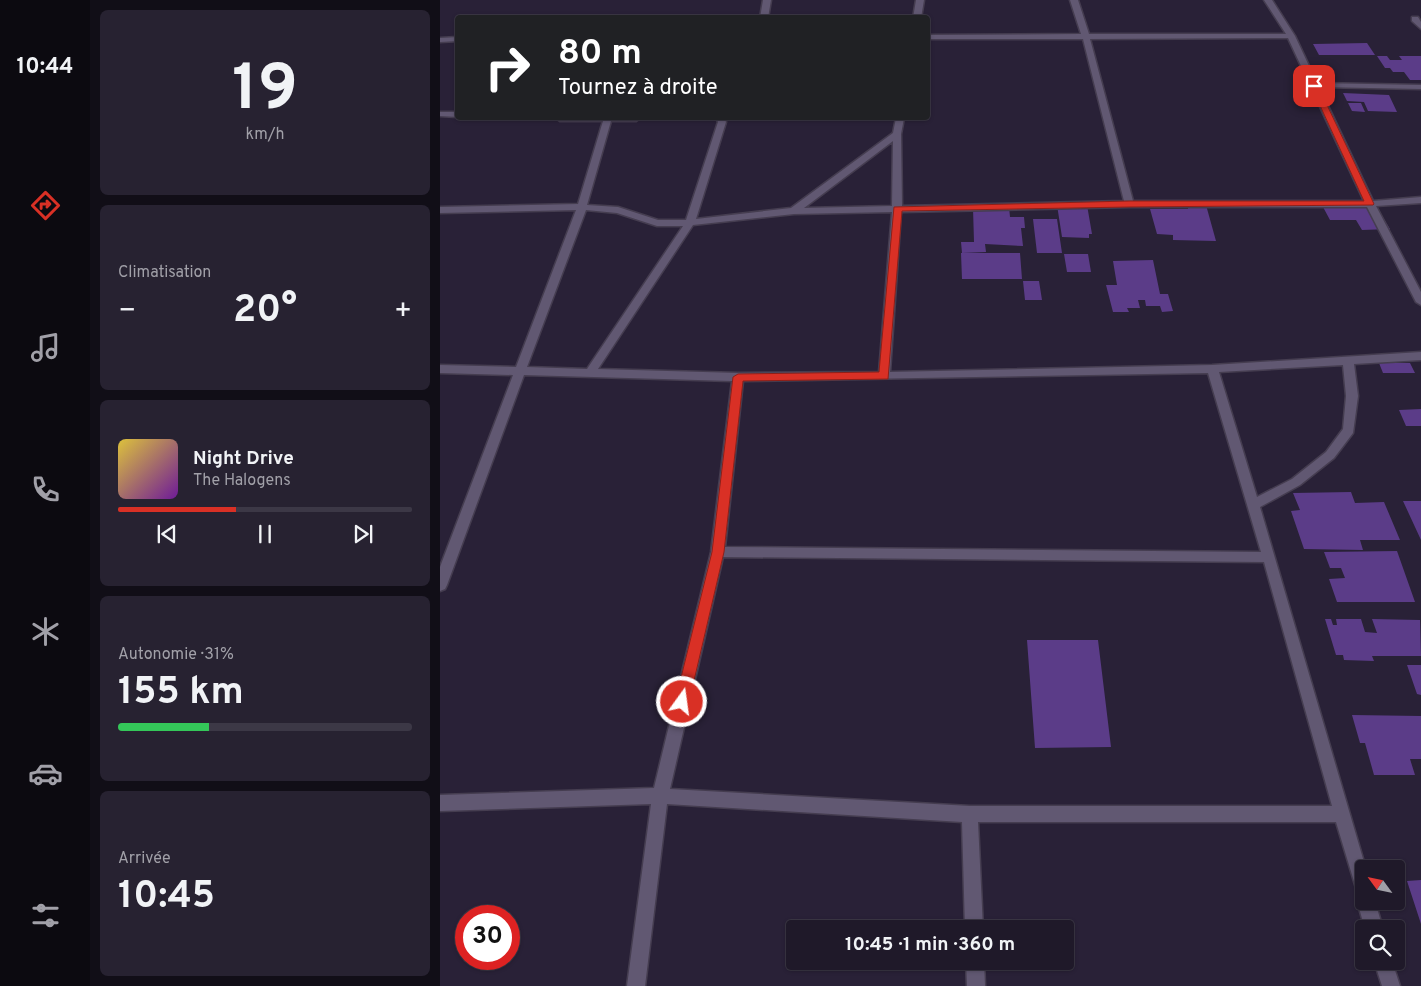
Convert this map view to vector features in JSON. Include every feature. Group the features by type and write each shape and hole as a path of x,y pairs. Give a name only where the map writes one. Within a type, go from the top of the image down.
{"street":[{"path":"764,15 767,0"},
{"path":"918,15 920,0"},
{"path":"1074,0 1086,36 1129,204"},
{"path":"1268,0 1291,36 1370,204 1421,302"},
{"path":"1415,19 1421,27"},
{"path":"930,37 1291,36"},
{"path":"440,40 455,40"},
{"path":"1314,86 1421,87"},
{"path":"440,114 455,115"},
{"path":"440,585 582,207 607,120"},
{"path":"590,374 690,223 722,122 721,120"},
{"path":"884,376 898,209 897,134 900,120"},
{"path":"794,210 897,134"},
{"path":"440,210 582,207 618,210 657,223 690,223 794,210 1129,204 1370,204 1421,200"},
{"path":"440,369 738,377 884,376 1212,369 1421,356"},
{"path":"1253,505 1296,482 1330,455 1349,430 1352,396 1348,360"},
{"path":"1212,369 1269,558 1355,861"},
{"path":"636,986 660,796 718,552 738,377"},
{"path":"718,552 1269,558"},
{"path":"440,803 660,796 970,814 1341,814"},
{"path":"970,814 974,920"},
{"path":"975,970 976,986"},
{"path":"1386,970 1390,986"}],"building":[{"path":"1367,43 1375,55 1319,55 1313,44"},
{"path":"1377,56 1387,56 1390,60 1402,60 1399,56 1421,56 1421,80 1410,80 1404,72 1393,72 1390,68 1385,68"},
{"path":"1343,93 1389,95 1397,112 1368,111 1364,102 1347,101"},
{"path":"1348,103 1361,103 1365,112 1352,111"},
{"path":"1057,205 1087,205 1092,234 1089,234 1089,238 1062,237"},
{"path":"1188,205 1206,205 1216,241 1173,240 1173,235 1157,234 1150,209 1188,209"},
{"path":"1376,206 1390,229 1362,230 1356,220 1330,220 1323,207"},
{"path":"1009,207 1010,217 1024,217 1025,228 1021,228 1023,246 985,244 986,252 962,253 961,242 974,242 973,208"},
{"path":"1033,219 1057,219 1062,253 1037,253"},
{"path":"961,253 1020,253 1022,279 962,279"},
{"path":"1064,254 1088,254 1091,272 1067,272"},
{"path":"1153,260 1160,294 1168,294 1173,311 1162,312 1160,306 1146,306 1145,300 1138,300 1140,308 1127,308 1129,312 1113,312 1106,285 1117,285 1113,261"},
{"path":"1023,281 1039,281 1042,300 1025,300"},
{"path":"1379,363 1410,363 1415,373 1383,373"},
{"path":"1421,409 1421,426 1406,426 1399,410"},
{"path":"1351,492 1355,503 1384,502 1400,540 1360,540 1363,550 1304,549 1291,511 1300,510 1293,493"},
{"path":"1403,501 1421,501 1421,540"},
{"path":"1397,551 1415,602 1337,602 1329,579 1345,578 1341,568 1330,568 1324,552"},
{"path":"1325,619 1331,619 1333,625 1337,625 1336,619 1361,619 1365,632 1377,633 1372,619 1420,620 1421,656 1372,656 1374,661 1344,660 1343,655 1336,655"},
{"path":"1027,640 1098,640 1111,747 1035,748"},
{"path":"1407,665 1421,665 1421,695 1417,694"},
{"path":"1352,715 1421,716 1421,759 1410,759 1415,775 1374,775 1365,743 1360,743"},
{"path":"1421,880 1421,924 1407,881"}],"route":[{"path":"682,702 718,552 738,377 884,376 898,209 1129,204 1370,204 1314,86"}]}
